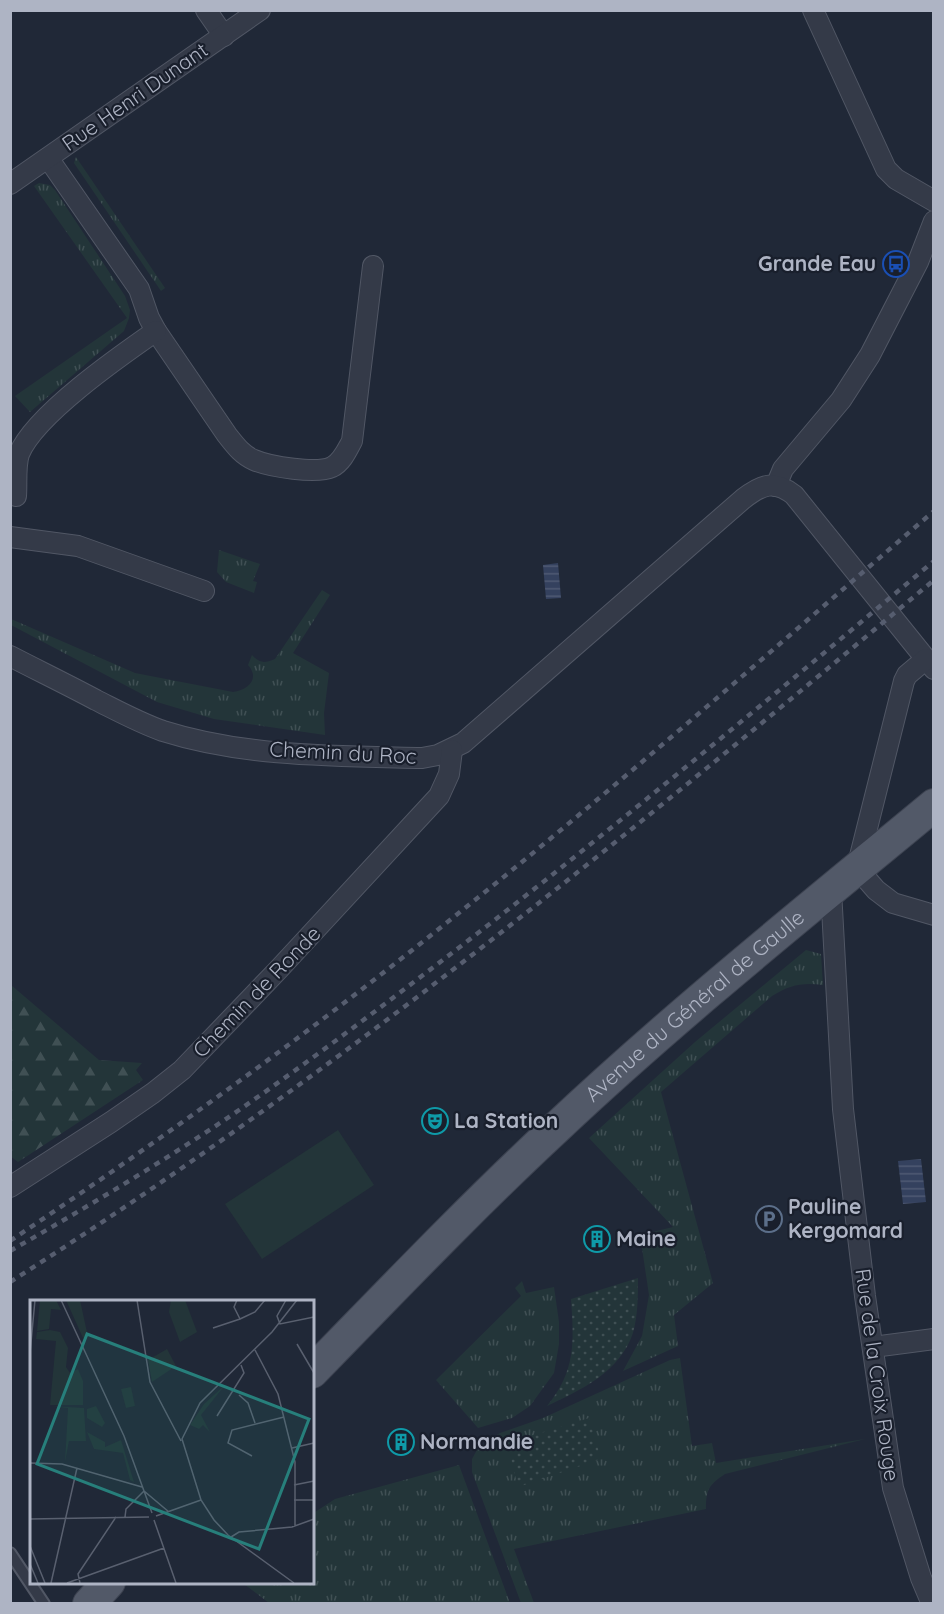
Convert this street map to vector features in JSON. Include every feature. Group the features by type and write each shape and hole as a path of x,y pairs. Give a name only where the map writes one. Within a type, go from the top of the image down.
{"main road":[{"name":"Avenue du Général de Gaulle","path":"314,1370 443,1238 555,1129 651,1041 933,805"},
{"path":"89,1604 107,1584"}],"street":[{"path":"206,10 224,36"},
{"name":"Rue Henri Dunant","path":"10,184 260,10"},
{"path":"813,10 886,169 896,179 933,201"},
{"path":"48,158 139,290 156,331 239,450 254,460 316,470 333,466 345,455 352,441 373,267"},
{"path":"933,221 918,262 870,356 841,400 783,469 776,486 794,495 929,664 907,675 904,681 858,868 876,890 893,903 933,915"},
{"path":"16,496 18,456 43,422 56,408 123,353 156,331"},
{"name":"Chemin du Roc","path":"10,656 131,718 160,730 192,739 276,751 422,758 438,755 463,743 743,499 760,487 776,486"},
{"path":"10,537 78,546 204,591"},
{"name":"Chemin de Ronde","path":"10,1187 120,1116 182,1070 270,979 438,796 449,774 452,750"},
{"name":"Rue de la Croix Rouge","path":"831,890 843,1108 853,1206 893,1488 918,1569 932,1604"},
{"path":"873,1347 933,1339"}],"lane":[{"path":"10,1553 30,1582"},
{"path":"31,1584 44,1604"}],"green space":[{"path":"76,157 165,288 161,291 74,163"},
{"path":"39,183 50,185 55,190 125,296 130,310 124,331 30,412 15,396 127,318 34,186"},
{"path":"219,550 260,564 253,581 257,582 254,593 226,582 217,572"},
{"path":"322,590 330,595 293,653 329,673 324,713 325,735 214,719 157,702 11,625 11,619 135,673 233,692 244,689 251,683 253,674 248,665 252,655 263,662 275,659"},
{"path":"806,950 821,954 823,985 796,985 772,996 661,1092 713,1283 674,1315 678,1346 623,1371 642,1336 649,1295 640,1235 673,1227 589,1138 695,1042"},
{"path":"11,985 99,1060 142,1063 136,1070 143,1080 18,1162 10,1156"},
{"path":"338,1130 374,1185 262,1259 225,1204"},
{"path":"638,1278 635,1326 627,1347 619,1359 586,1386 547,1406 563,1381 571,1356 573,1329 571,1299"},
{"path":"522,1281 526,1293 554,1287 559,1322 559,1344 554,1373 530,1406 512,1418 478,1428 436,1380 521,1296 515,1288"},
{"path":"680,1358 692,1446 712,1443 716,1463 865,1439 725,1474 709,1488 706,1509 514,1549 534,1603 521,1603 472,1472 472,1459 478,1448 500,1433 543,1418 670,1360"},
{"path":"589,1418 601,1459 518,1487 507,1443"},
{"path":"459,1465 510,1603 269,1603 244,1584 314,1584 314,1513 335,1499"}],"water":[{"path":"558,563 561,598 546,599 543,565"},
{"path":"921,1159 926,1202 903,1204 898,1161"}],"railway":[{"path":"10,1241 233,1085 397,962 633,769 934,511"},
{"path":"10,1251 118,1188 223,1121 367,1017 635,809 934,561"},
{"path":"10,1282 132,1202 251,1119 484,946 710,765 934,580"}],"place":[{"name":"Grande Eau","path":"896,264"},
{"name":"La Station","path":"435,1121"},
{"name":"Pauline Kergomard","path":"769,1219"},
{"name":"Maine","path":"597,1239"},
{"name":"Normandie","path":"401,1442"}]}
